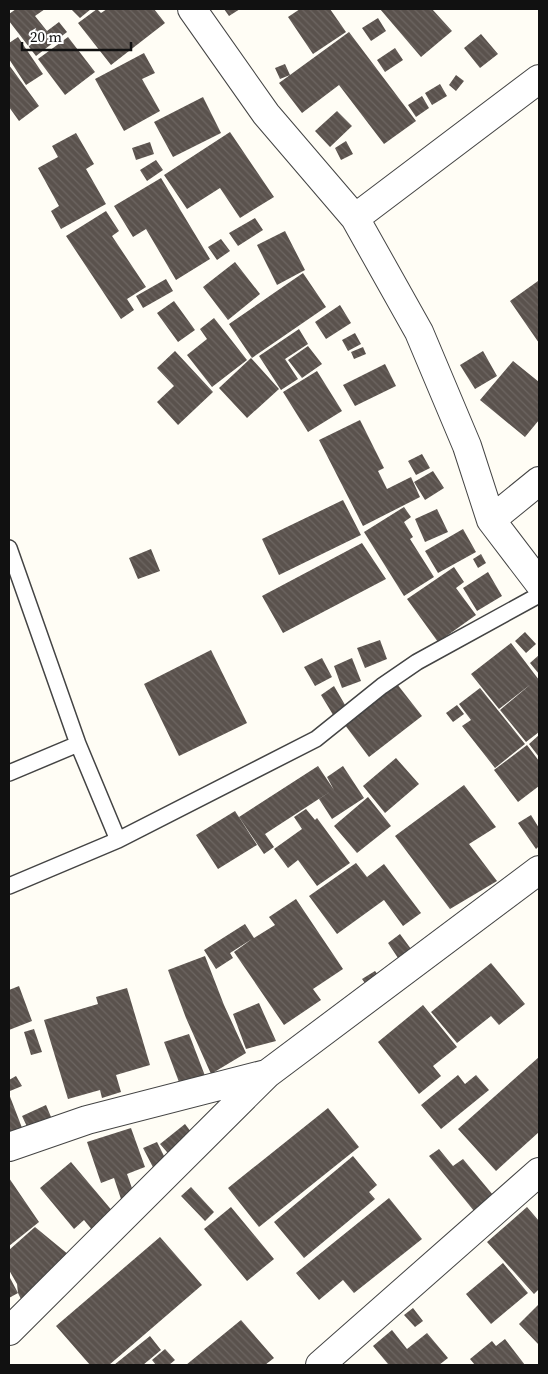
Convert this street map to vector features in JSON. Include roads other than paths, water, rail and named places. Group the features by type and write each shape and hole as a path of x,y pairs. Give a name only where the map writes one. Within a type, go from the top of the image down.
{"street":[{"path":"192,9 266,114 355,218 419,332 466,446 491,520 539,583"},
{"path":"355,218 539,79"},
{"path":"491,520 539,480"},
{"path":"9,1331 267,1074 539,870"},
{"path":"9,1147 87,1120 267,1074"},
{"path":"320,1365 539,1172"}],"lane":[{"path":"9,548 78,744 118,840"},
{"path":"9,886 118,840 316,739 382,686 417,662 539,595"},
{"path":"9,773 78,744"}]}
